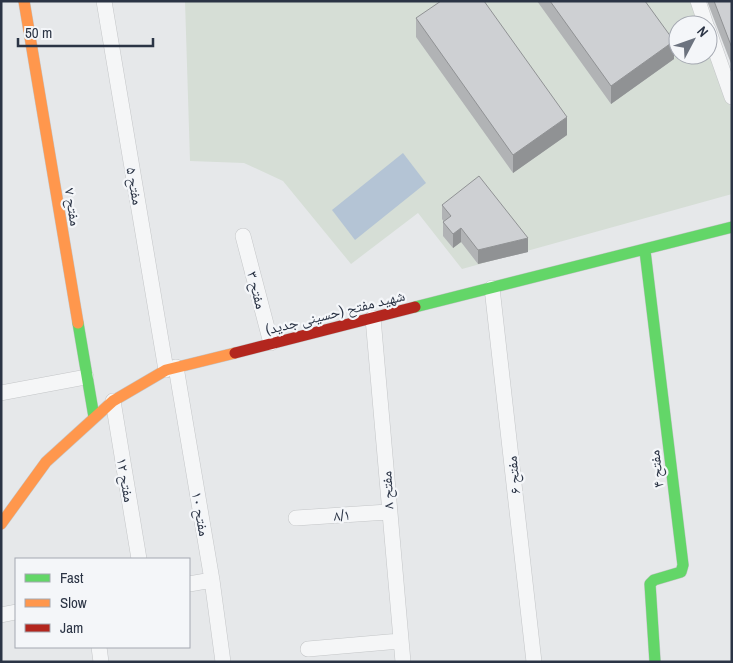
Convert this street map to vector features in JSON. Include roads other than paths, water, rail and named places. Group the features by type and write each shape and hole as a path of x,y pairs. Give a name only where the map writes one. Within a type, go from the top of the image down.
{"street":[{"name":"مفتح ۷","path":"24,1 94,418"},
{"name":"مفتح ۵","path":"104,1 171,369"},
{"path":"698,1 703,15"},
{"path":"718,58 732,97"},
{"name":"شهید مفتح (حسینی جدید)","path":"1,524 46,462 112,401 171,369 732,227"},
{"name":"مفتح ۳","path":"243,236 270,343"},
{"name":"مفتح ۴","path":"645,250 683,566 680,572 654,580 650,584 655,662"},
{"name":"مفتح ۶","path":"492,288 534,662"},
{"name":"مفتح ۸","path":"373,318 388,512 403,662"},
{"name":"مفتح ۱۰","path":"171,369 212,580 223,662"},
{"path":"1,393 86,377"},
{"name":"مفتح ۱۲","path":"112,401 139,558"},
{"name":"۸/۱","path":"296,518 388,512"},
{"path":"190,584 212,580"},
{"path":"1,615 15,612"},
{"path":"308,650 400,641"},
{"path":"99,648 101,662"}],"water":[{"path":"403,153 426,183 355,240 332,210"}]}
